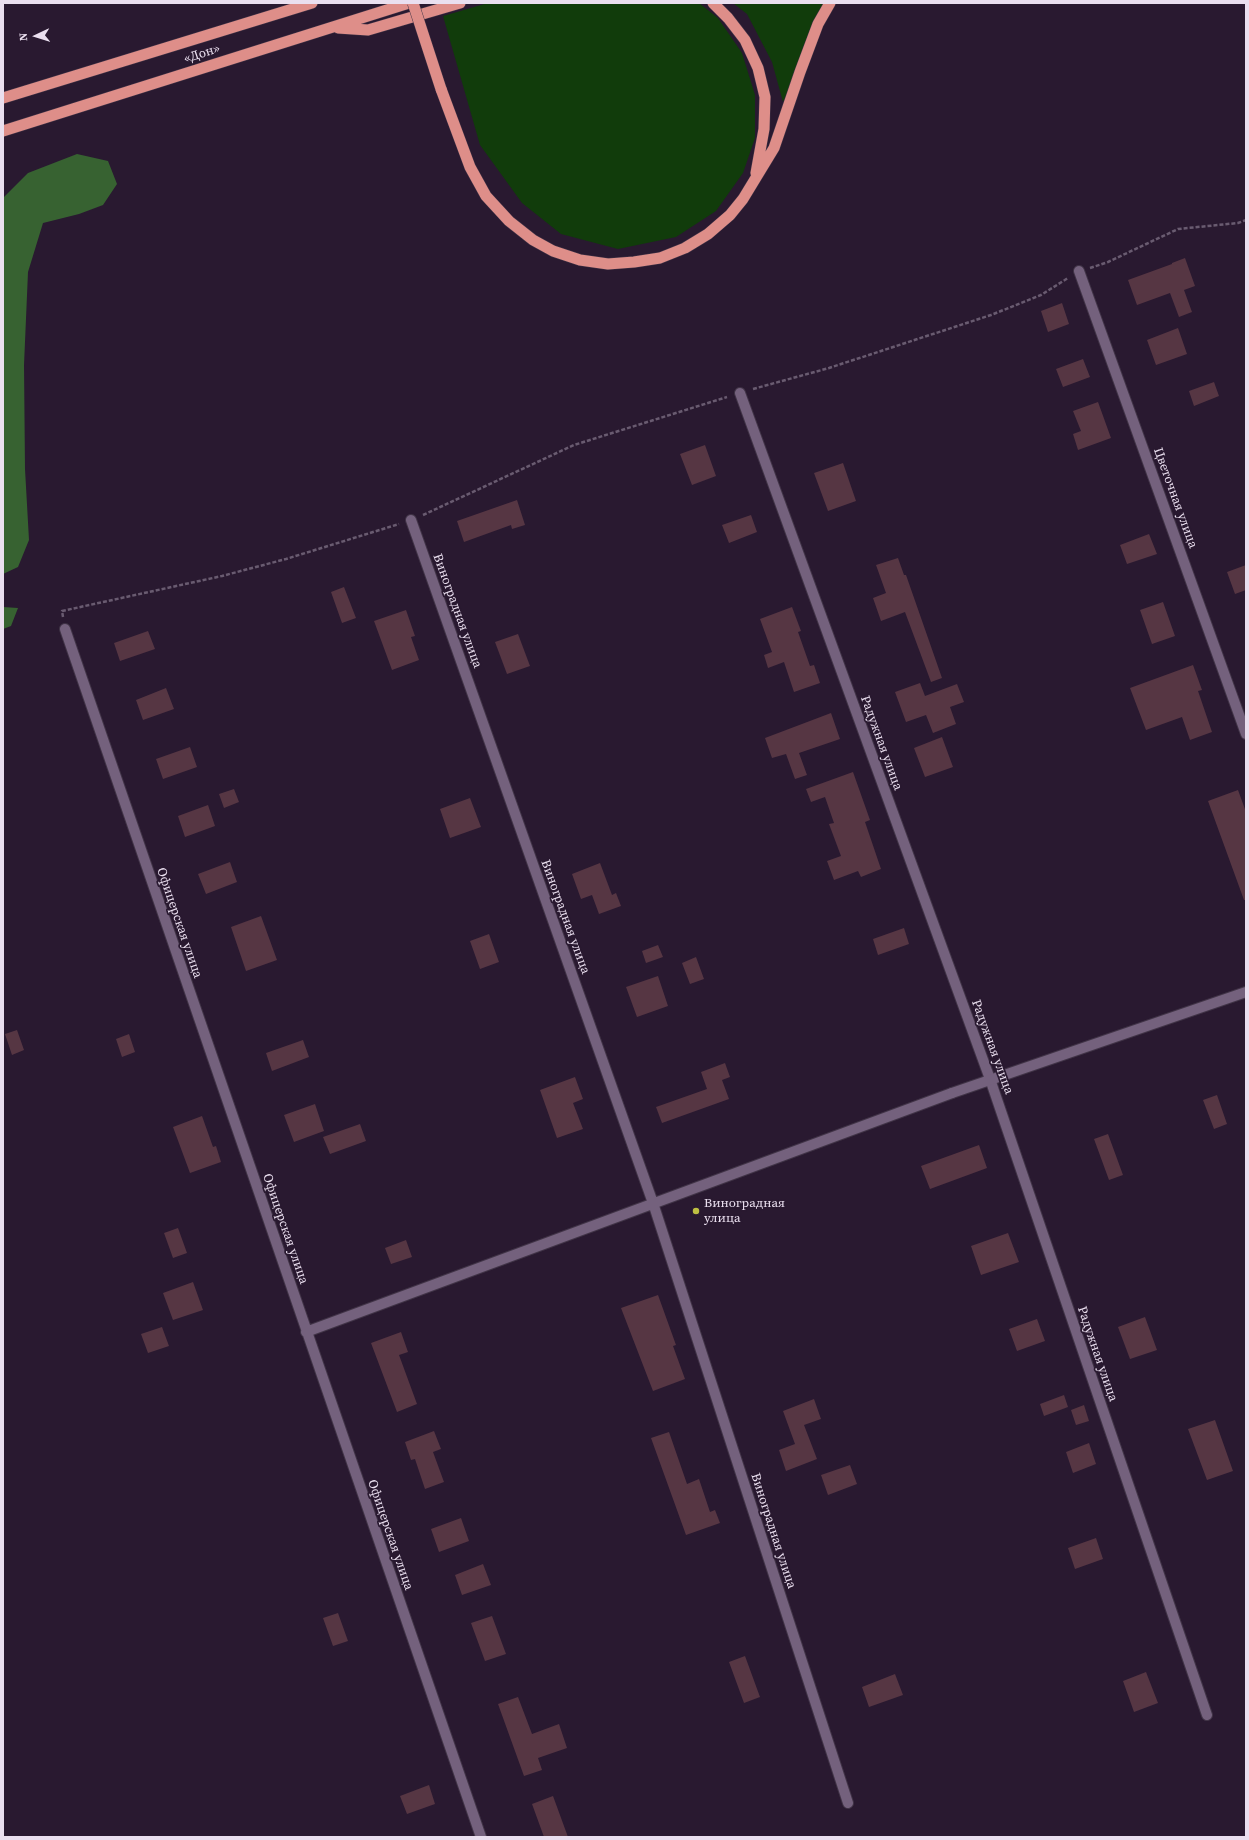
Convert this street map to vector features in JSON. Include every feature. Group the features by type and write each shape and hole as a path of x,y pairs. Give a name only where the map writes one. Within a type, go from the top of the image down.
{"highway":[{"name":"«Дон»","path":"3,98 312,3"},
{"name":"«Дон»","path":"3,131 409,3"},
{"path":"413,3 441,89 470,167 486,196 509,221 533,240 553,251 580,260 608,264 660,258 685,248 708,234 730,215 743,199 774,148 818,24 830,3"},
{"path":"332,28 368,30 460,3"},
{"path":"713,3 728,18 745,40 758,68 765,97 764,129 754,179"}],"street":[{"name":"Цветочная улица","path":"1079,271 1246,734"},
{"name":"Радужная улица","path":"740,393 990,1079 1207,1715"},
{"name":"Виноградная улица","path":"411,520 653,1203 848,1803"},
{"name":"Офицерская улица","path":"65,630 481,1837"},
{"path":"306,1332 990,1079 1246,992"}],"path":[{"path":"65,630 62,611 222,576 286,559 411,520 574,445 687,411 740,393 829,368 991,315 1041,295 1079,271 1108,262 1178,229 1238,223 1246,220"}],"green space":[{"path":"488,3 699,3 718,18 742,53 755,95 755,138 743,173 716,211 676,237 618,249 561,234 522,203 480,145 443,16"},
{"path":"733,3 827,3 783,102 772,62 747,14"},
{"path":"77,154 108,161 117,184 103,205 79,214 43,223 28,272 24,365 25,469 29,540 18,567 3,574 3,198 28,173"},
{"path":"3,607 18,608 11,626 3,629"}],"building":[{"path":"1185,258 1195,286 1184,290 1192,312 1179,317 1170,293 1137,305 1128,280"},
{"path":"1062,303 1069,324 1048,332 1041,311"},
{"path":"1178,328 1187,354 1156,365 1147,340"},
{"path":"1083,359 1090,377 1063,387 1056,369"},
{"path":"1214,382 1219,396 1194,406 1189,391"},
{"path":"1098,402 1111,438 1078,450 1073,434 1081,431 1073,411"},
{"path":"705,445 716,476 692,485 680,454"},
{"path":"843,463 856,501 828,511 814,473"},
{"path":"517,500 525,525 512,529 511,525 464,542 457,521"},
{"path":"751,515 757,532 729,543 722,525"},
{"path":"1149,534 1157,554 1127,564 1120,545"},
{"path":"898,558 904,575 906,575 942,678 931,682 905,612 881,621 873,598 886,593 876,565"},
{"path":"1246,565 1246,590 1235,594 1227,572"},
{"path":"344,587 356,618 342,623 331,592"},
{"path":"1163,602 1175,636 1152,644 1140,610"},
{"path":"792,607 801,631 798,632 810,666 814,665 820,683 794,692 784,662 768,668 764,655 772,652 760,619"},
{"path":"406,610 415,636 411,637 419,660 392,670 374,621"},
{"path":"148,631 155,649 120,661 114,643"},
{"path":"518,634 530,666 507,674 495,642"},
{"path":"1193,665 1202,690 1198,691 1212,732 1190,740 1182,717 1146,730 1130,688"},
{"path":"920,683 925,696 957,684 964,702 950,707 956,724 933,733 926,715 906,722 895,692"},
{"path":"166,688 174,709 143,720 136,700"},
{"path":"831,713 840,739 799,753 807,775 795,779 786,754 772,758 765,738"},
{"path":"942,737 953,767 925,777 914,748"},
{"path":"190,747 197,767 163,779 156,759"},
{"path":"853,772 870,820 865,822 881,869 861,877 858,871 834,880 827,861 841,856 829,824 834,823 825,797 811,802 806,789"},
{"path":"234,789 239,802 224,808 219,794"},
{"path":"1238,790 1246,812 1246,900 1244,900 1208,801"},
{"path":"470,798 481,827 450,838 440,809"},
{"path":"208,805 215,826 185,837 178,816"},
{"path":"230,862 237,882 206,894 198,874"},
{"path":"600,863 612,895 616,893 621,906 599,914 592,895 581,899 572,874"},
{"path":"261,916 277,960 246,971 231,927"},
{"path":"904,928 909,944 878,955 873,939"},
{"path":"489,934 499,962 480,969 470,941"},
{"path":"658,945 663,957 646,963 642,951"},
{"path":"696,957 704,979 690,984 682,963"},
{"path":"658,976 668,1006 637,1017 626,987"},
{"path":"17,1030 24,1050 12,1055 5,1034"},
{"path":"129,1034 135,1052 122,1057 116,1039"},
{"path":"303,1040 309,1057 272,1071 266,1053"},
{"path":"725,1063 730,1077 722,1080 729,1099 662,1123 656,1107 707,1089 701,1072"},
{"path":"575,1077 583,1099 573,1103 583,1129 557,1138 540,1090"},
{"path":"1217,1095 1227,1124 1214,1129 1203,1100"},
{"path":"315,1104 324,1131 294,1142 284,1115"},
{"path":"202,1116 213,1147 216,1146 221,1162 190,1173 173,1127"},
{"path":"360,1124 366,1141 330,1154 323,1137"},
{"path":"1108,1134 1123,1175 1109,1180 1094,1139"},
{"path":"979,1145 987,1168 930,1189 921,1166"},
{"path":"178,1228 187,1253 173,1258 164,1233"},
{"path":"1008,1233 1019,1262 981,1275 971,1246"},
{"path":"406,1240 412,1257 391,1264 385,1248"},
{"path":"193,1282 203,1310 173,1320 163,1293"},
{"path":"658,1295 676,1345 673,1346 685,1379 653,1391 621,1308"},
{"path":"1145,1317 1157,1350 1130,1359 1118,1327"},
{"path":"1037,1319 1045,1341 1017,1351 1009,1329"},
{"path":"162,1327 169,1346 148,1353 141,1334"},
{"path":"401,1332 408,1352 399,1355 417,1404 397,1412 371,1343"},
{"path":"1064,1395 1068,1407 1044,1416 1040,1404"},
{"path":"814,1399 821,1419 804,1425 817,1459 786,1471 779,1450 795,1444 783,1411"},
{"path":"1084,1405 1089,1421 1076,1425 1071,1410"},
{"path":"1215,1420 1233,1471 1207,1480 1188,1429"},
{"path":"434,1431 441,1449 433,1452 444,1482 425,1489 415,1459 411,1460 405,1442"},
{"path":"669,1432 687,1484 699,1479 710,1512 715,1510 720,1523 686,1535 651,1438"},
{"path":"1089,1443 1096,1464 1073,1473 1066,1452"},
{"path":"850,1465 857,1484 828,1495 821,1475"},
{"path":"461,1518 469,1541 439,1552 431,1529"},
{"path":"1096,1538 1103,1559 1075,1569 1068,1548"},
{"path":"483,1564 491,1585 462,1595 455,1575"},
{"path":"338,1613 348,1641 333,1646 323,1618"},
{"path":"492,1616 506,1654 485,1661 471,1623"},
{"path":"745,1656 760,1697 744,1703 729,1662"},
{"path":"1146,1672 1158,1703 1134,1712 1123,1681"},
{"path":"895,1674 903,1695 869,1707 862,1687"},
{"path":"518,1697 532,1734 559,1724 567,1748 538,1758 542,1770 524,1776 498,1704"},
{"path":"429,1785 435,1804 407,1814 400,1796"},
{"path":"553,1796 568,1837 544,1837 532,1804"}],"place":[{"name":"Виноградная улица","path":"696,1211"}]}
